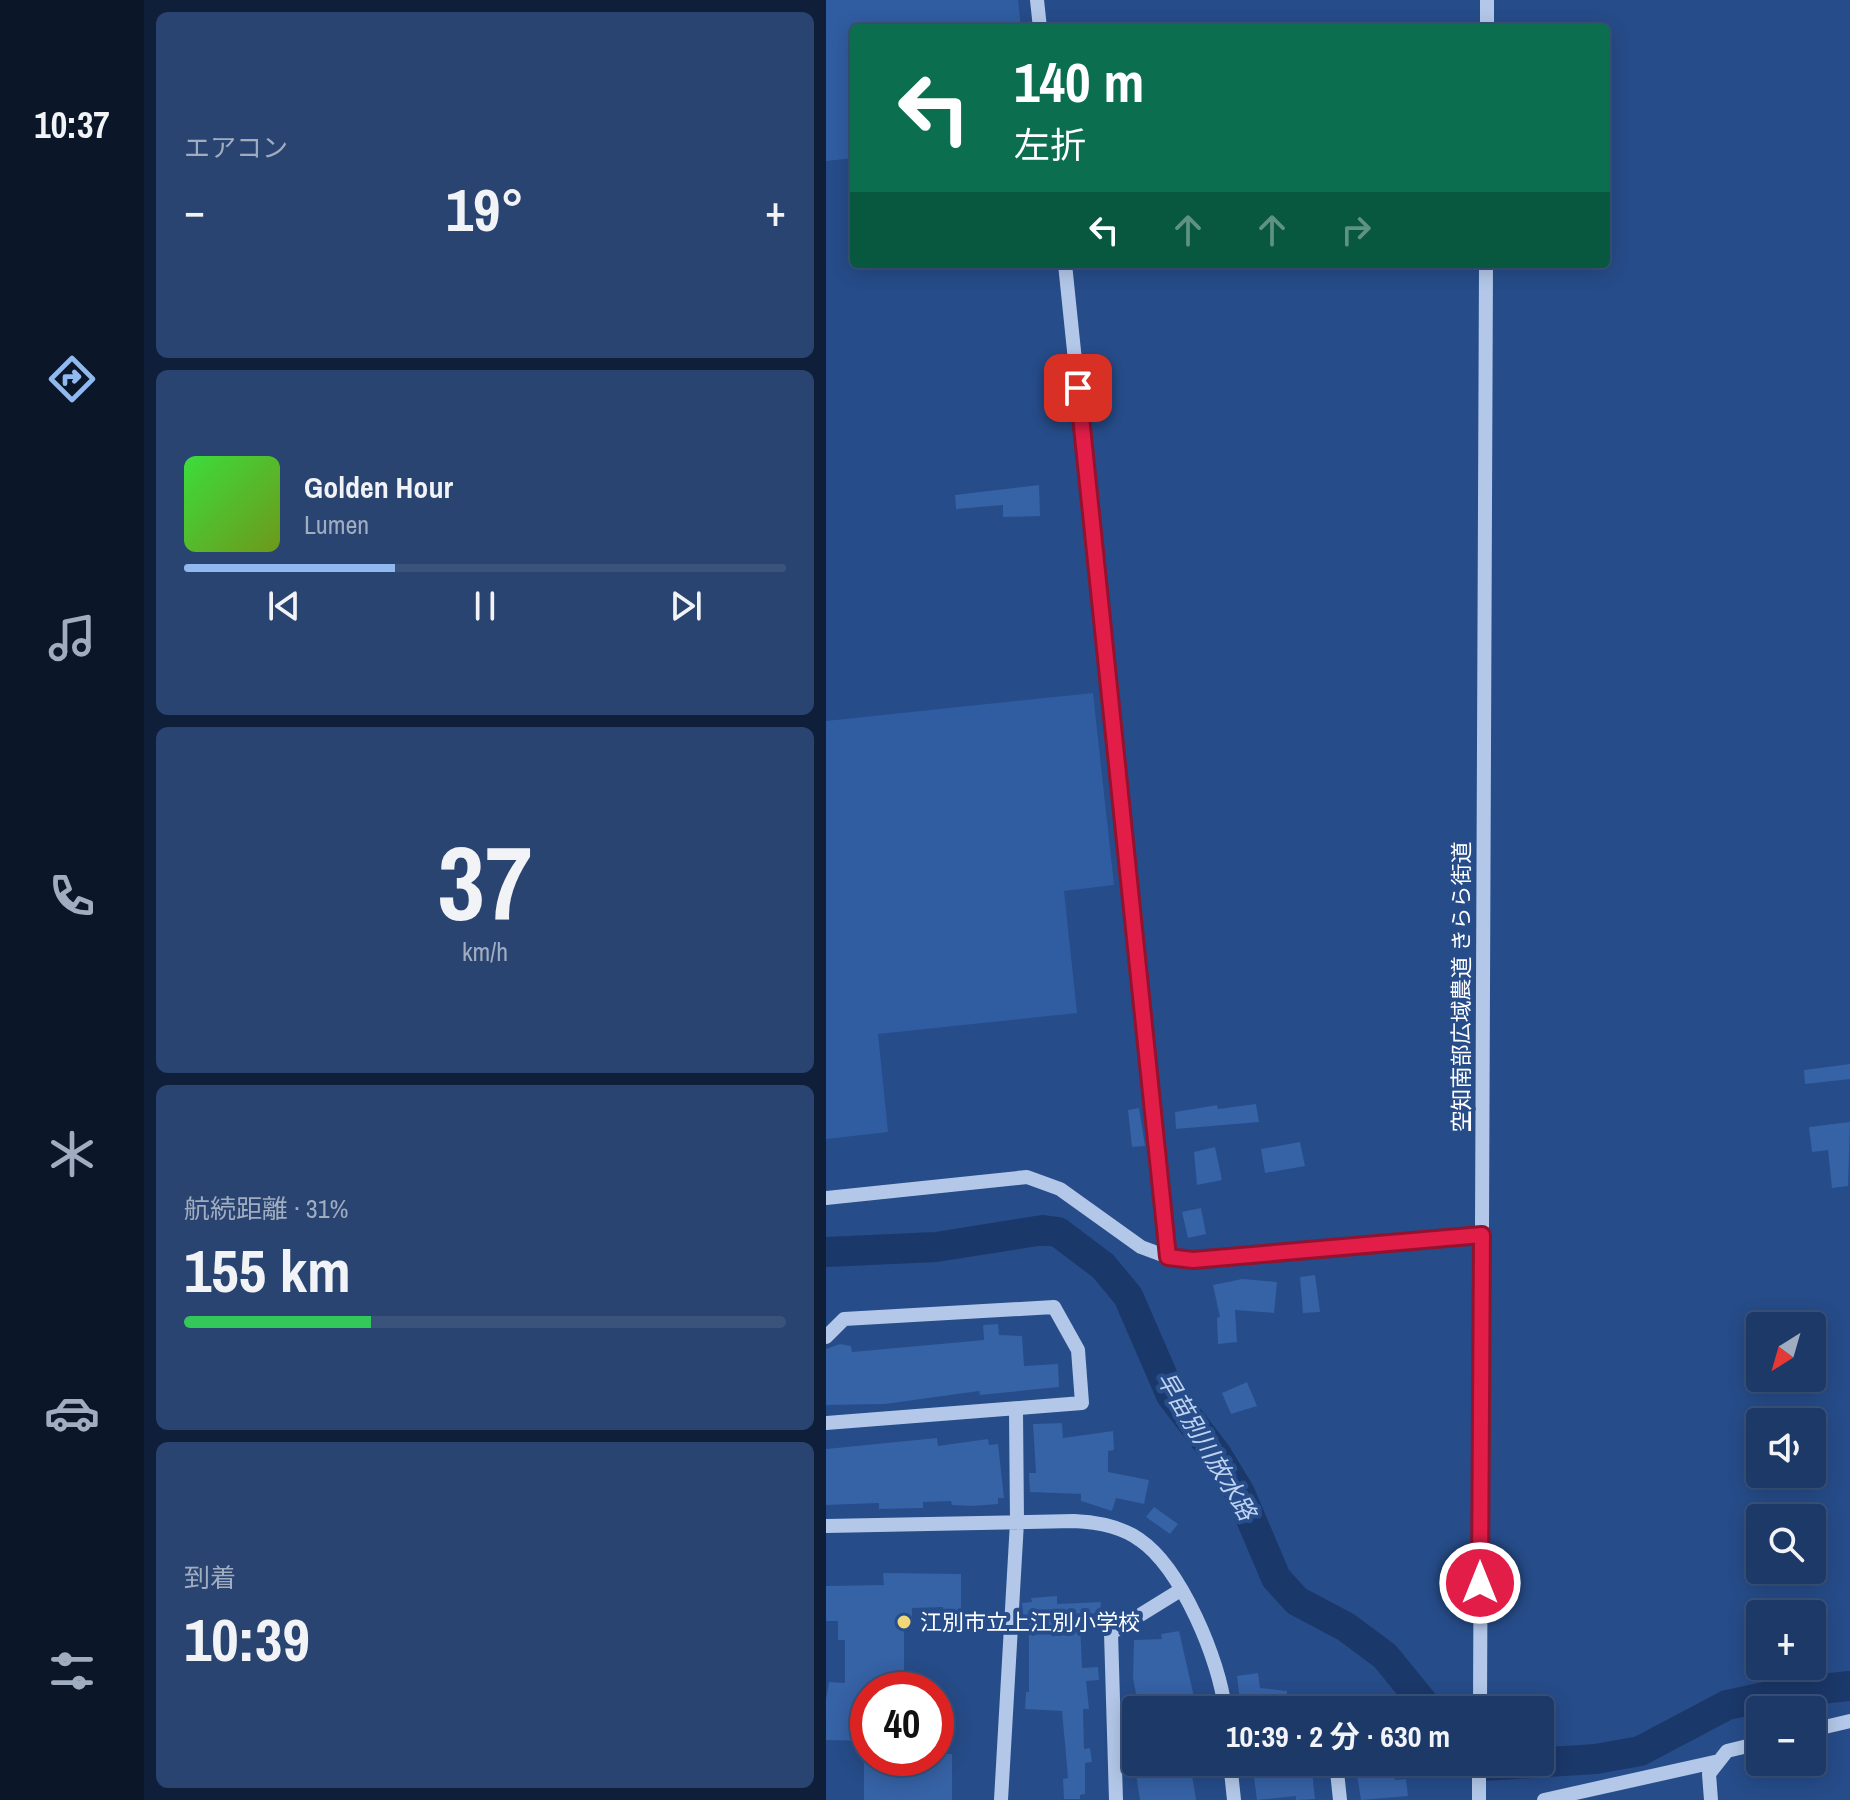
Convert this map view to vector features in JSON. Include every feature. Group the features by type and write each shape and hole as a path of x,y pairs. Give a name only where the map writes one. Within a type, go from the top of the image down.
{"street":[{"path":"1037,0 1040,24"},
{"path":"1487,0 1487,24"},
{"path":"1065,268 1168,1257"},
{"name":"空知南部広域農道 きらら街道","path":"1480,1696 1486,268"},
{"path":"826,1198 1027,1177 1060,1189 1141,1247 1168,1257 1193,1260 1482,1235"},
{"path":"826,1337 844,1319 1054,1307 1078,1350 1082,1403 826,1423"},
{"path":"1001,1800 1017,1522 1016,1410"},
{"path":"826,1526 1099,1522 1120,1530 1139,1539 1160,1559 1203,1629 1216,1663 1222,1696"},
{"path":"1116,1800 1111,1633 1179,1591"},
{"path":"1826,1727 1850,1721"},
{"path":"1711,1800 1709,1774 1727,1751 1746,1746"},
{"path":"1544,1800 1719,1761"},
{"path":"1231,1776 1234,1800"},
{"path":"1337,1776 1340,1800"}],"shaded area":[{"path":"826,0 1018,0 1021,24 850,24 850,158 826,161"},
{"path":"1093,693 1114,885 1064,891 1077,1013 878,1034 888,1132 826,1139 826,721"}],"building":[{"path":"1039,485 1040,516 1003,517 1003,505 956,509 955,495"},
{"path":"1850,1064 1850,1079 1805,1084 1804,1070"},
{"path":"1256,1104 1259,1122 1176,1129 1175,1112 1217,1105 1218,1109"},
{"path":"1139,1108 1145,1146 1132,1147 1128,1110"},
{"path":"1850,1122 1848,1186 1832,1188 1828,1150 1812,1152 1809,1127"},
{"path":"1300,1142 1305,1166 1265,1173 1261,1149"},
{"path":"1215,1147 1222,1180 1197,1185 1194,1152"},
{"path":"1201,1208 1206,1234 1188,1238 1182,1212"},
{"path":"1315,1275 1320,1312 1303,1313 1300,1277"},
{"path":"1242,1279 1277,1282 1274,1313 1235,1310 1237,1342 1218,1344 1217,1318 1220,1317 1213,1285"},
{"path":"998,1324 999,1335 1022,1336 1024,1366 1058,1364 1059,1387 980,1395 979,1391 885,1404 826,1405 826,1349 840,1344 851,1346 852,1352 984,1340 983,1325"},
{"path":"1247,1382 1257,1406 1231,1414 1222,1393"},
{"path":"1062,1423 1063,1438 1113,1431 1114,1450 1108,1451 1108,1472 1149,1480 1144,1504 1116,1498 1112,1511 1081,1501 1081,1494 1030,1492 1029,1473 1036,1473 1033,1424"},
{"path":"937,1438 938,1446 988,1439 989,1445 998,1444 1004,1498 998,1498 998,1504 973,1506 952,1505 951,1501 923,1502 923,1508 879,1509 879,1503 826,1505 826,1449"},
{"path":"1154,1507 1178,1524 1170,1534 1146,1517"},
{"path":"883,1573 961,1574 961,1614 943,1615 943,1607 912,1608 912,1628 904,1628 904,1672 850,1672 850,1741 826,1740 829,1682 845,1683 845,1640 838,1640 838,1621 826,1621 826,1586 884,1585"},
{"path":"1057,1596 1057,1604 1101,1602 1099,1622 1080,1621 1082,1668 1098,1667 1099,1680 1086,1681 1089,1709 1083,1709 1084,1749 1090,1748 1092,1762 1085,1763 1085,1794 1080,1795 1080,1799 1064,1799 1063,1779 1068,1778 1062,1711 1025,1709 1026,1692 1029,1692 1029,1623 1024,1623 1022,1603 1032,1602 1031,1598"},
{"path":"1179,1631 1194,1696 1136,1696 1133,1678 1134,1640 1162,1639 1161,1634"},
{"path":"1258,1673 1260,1688 1287,1691 1287,1695 1239,1696 1237,1676"},
{"path":"864,1776 952,1776 952,1800 864,1800"},
{"path":"1136,1776 1192,1776 1196,1800 1140,1800"},
{"path":"1254,1776 1313,1776 1315,1799 1296,1800 1296,1796 1257,1800"},
{"path":"1357,1776 1406,1779 1408,1796 1361,1800"}],"waterway":[{"name":"早苗別川放水路","path":"826,1252 936,1247 1043,1230 1058,1232 1103,1266 1128,1296 1171,1395 1217,1455 1240,1493 1276,1578 1297,1601 1346,1627 1385,1656 1418,1696"},
{"name":"早苗別川放水路","path":"1554,1762 1596,1759 1640,1751 1727,1705 1784,1693 1850,1686"}],"place":[{"name":"江別市立上江別小学校","path":"904,1622"}],"route":[{"path":"1078,388 1168,1257 1193,1260 1482,1235 1480,1583"}]}
